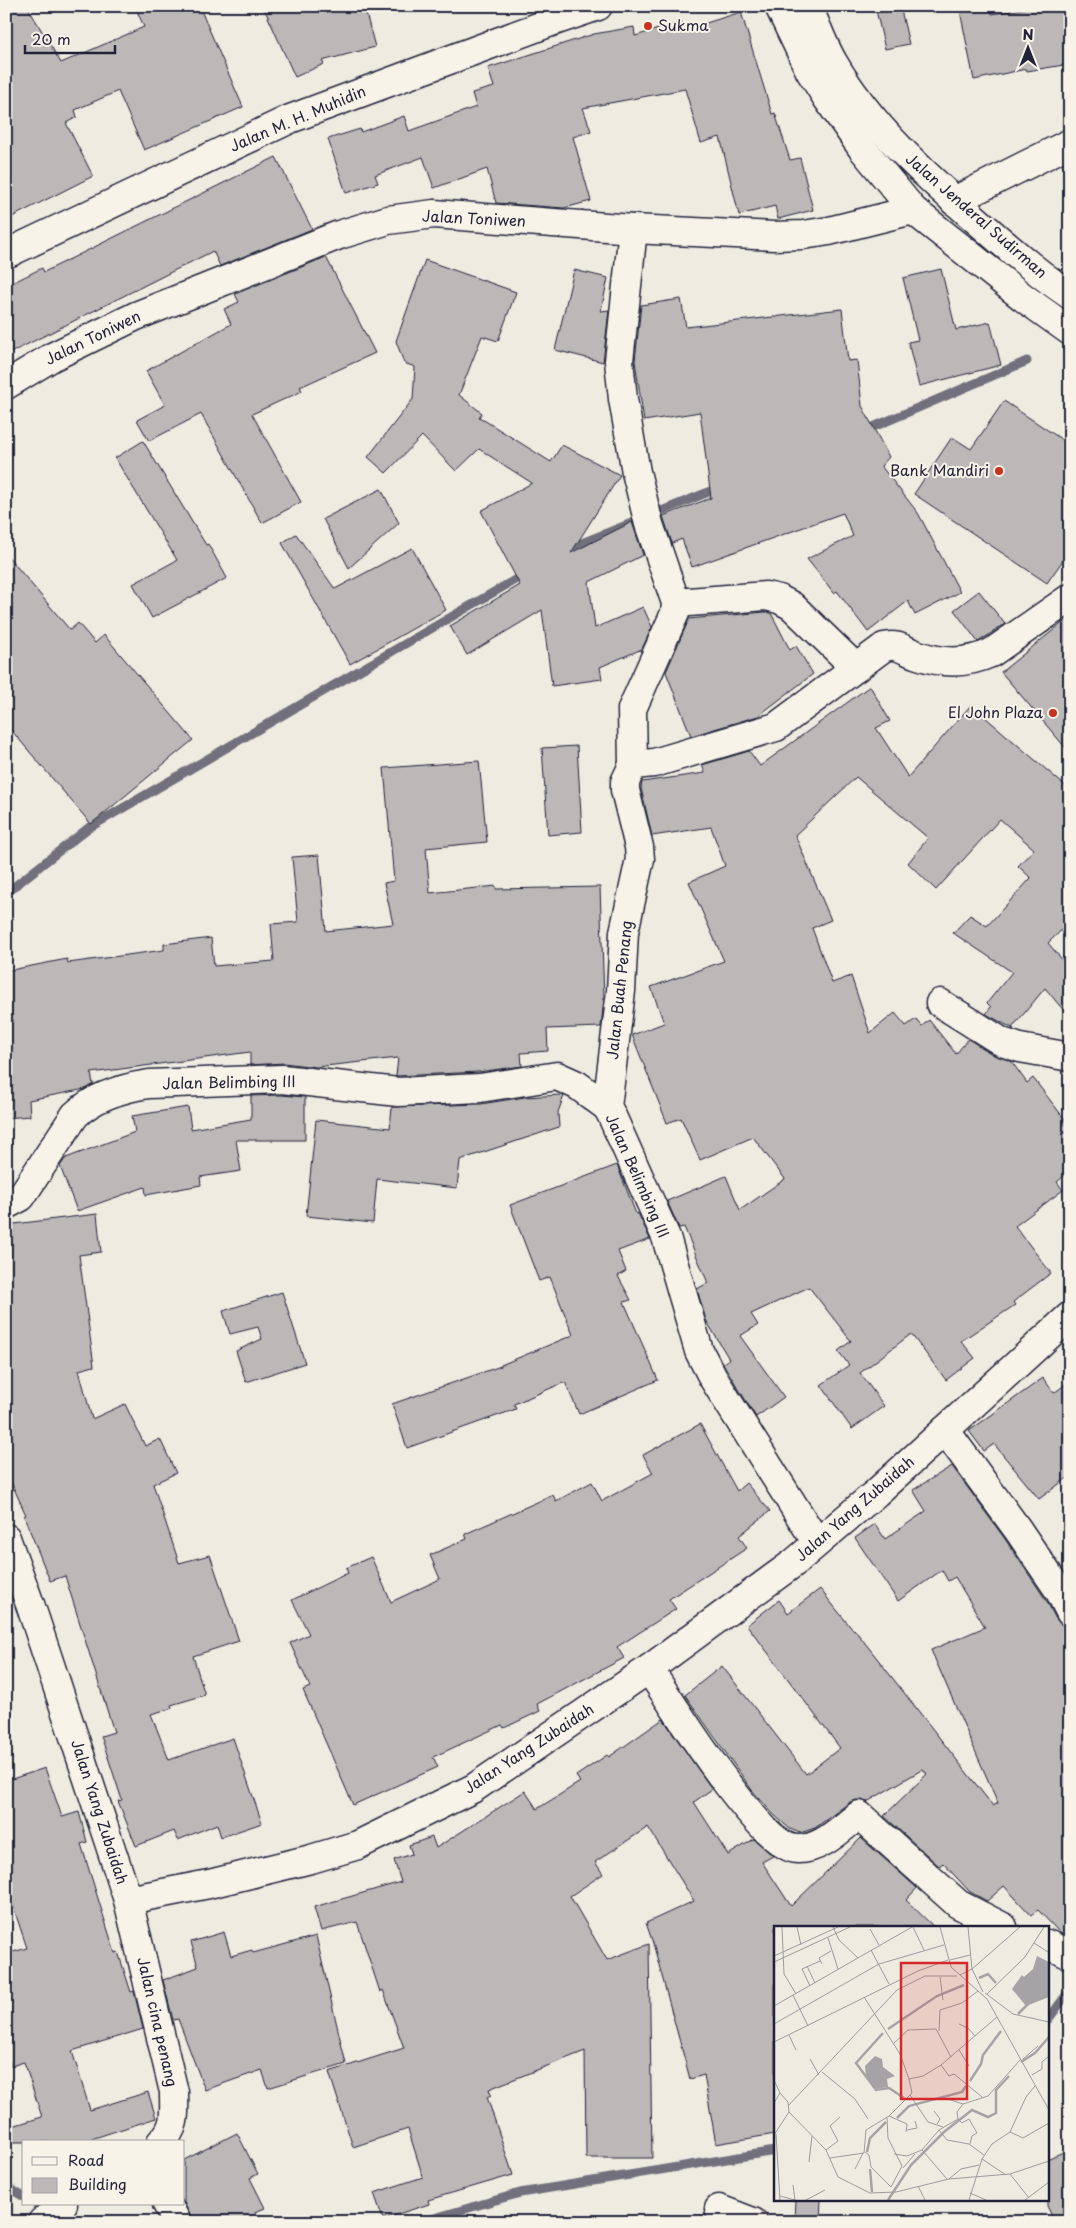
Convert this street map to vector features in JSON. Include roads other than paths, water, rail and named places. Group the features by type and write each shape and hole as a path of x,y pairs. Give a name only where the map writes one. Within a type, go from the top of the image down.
{"main road":[{"name":"Jalan M. H. Muhidin","path":"6,254 290,119 598,6"},
{"name":"Jalan Jenderal Sudirman","path":"779,6 810,71 827,98 862,148 913,210 1024,298 1070,331"},
{"name":"Jalan Jenderal Sudirman","path":"808,6 832,62 865,109 914,165 1009,248 1070,295"},
{"path":"954,201 1070,143"},
{"name":"Jalan Toniwen","path":"6,385 52,357 136,316 339,236 388,220 434,214 731,235 803,235 913,210"},
{"path":"633,228 619,361 623,398 649,524 676,603 675,613 632,709 633,766 654,764 776,727 884,647 893,645 918,656 951,662 977,659 991,653 1070,598"},
{"path":"676,603 766,596 779,599 792,606 856,668"},
{"name":"Jalan Buah Penang","path":"607,1106 621,991 624,932 640,859 639,847 625,790 625,782 633,766"},
{"path":"940,1003 1002,1042 1020,1048 1070,1057"},
{"name":"Jalan Belimbing III","path":"6,1205 21,1197 75,1116 83,1108 98,1099 130,1087 150,1084 282,1079 398,1092 480,1088 557,1076 577,1085 607,1106 629,1150 666,1237 699,1351 718,1386 817,1543"},
{"name":"Jalan Yang Zubaidah","path":"6,1538 32,1607 128,1900 208,1884 358,1845 474,1788 649,1669 795,1562 945,1430 1070,1316"},
{"path":"945,1430 1018,1530 1060,1592 1070,1612"},
{"path":"649,1669 735,1794 758,1821 781,1842 795,1849 812,1846 824,1841 859,1814 958,1904 1001,1926"},
{"name":"Jalan cina penang","path":"128,1900 174,2092 174,2122 170,2133 163,2140"},
{"path":"1048,1944 1070,1955"},
{"path":"42,2222 61,2206"},
{"path":"168,2206 177,2222"},
{"path":"719,2209 753,2222"}],"waterway":[{"path":"864,431 1027,361"},
{"path":"567,549 721,487"},
{"path":"6,893 87,829 525,574"},
{"path":"1048,2020 1070,1990"},
{"path":"421,2222 520,2193 774,2151"},
{"path":"6,2186 22,2196"},
{"path":"39,2206 43,2209"}],"place":[{"name":"Sukma","path":"648,26"},
{"name":"Bank Mandiri","path":"999,471"},
{"name":"El John Plaza","path":"1053,713"}]}
